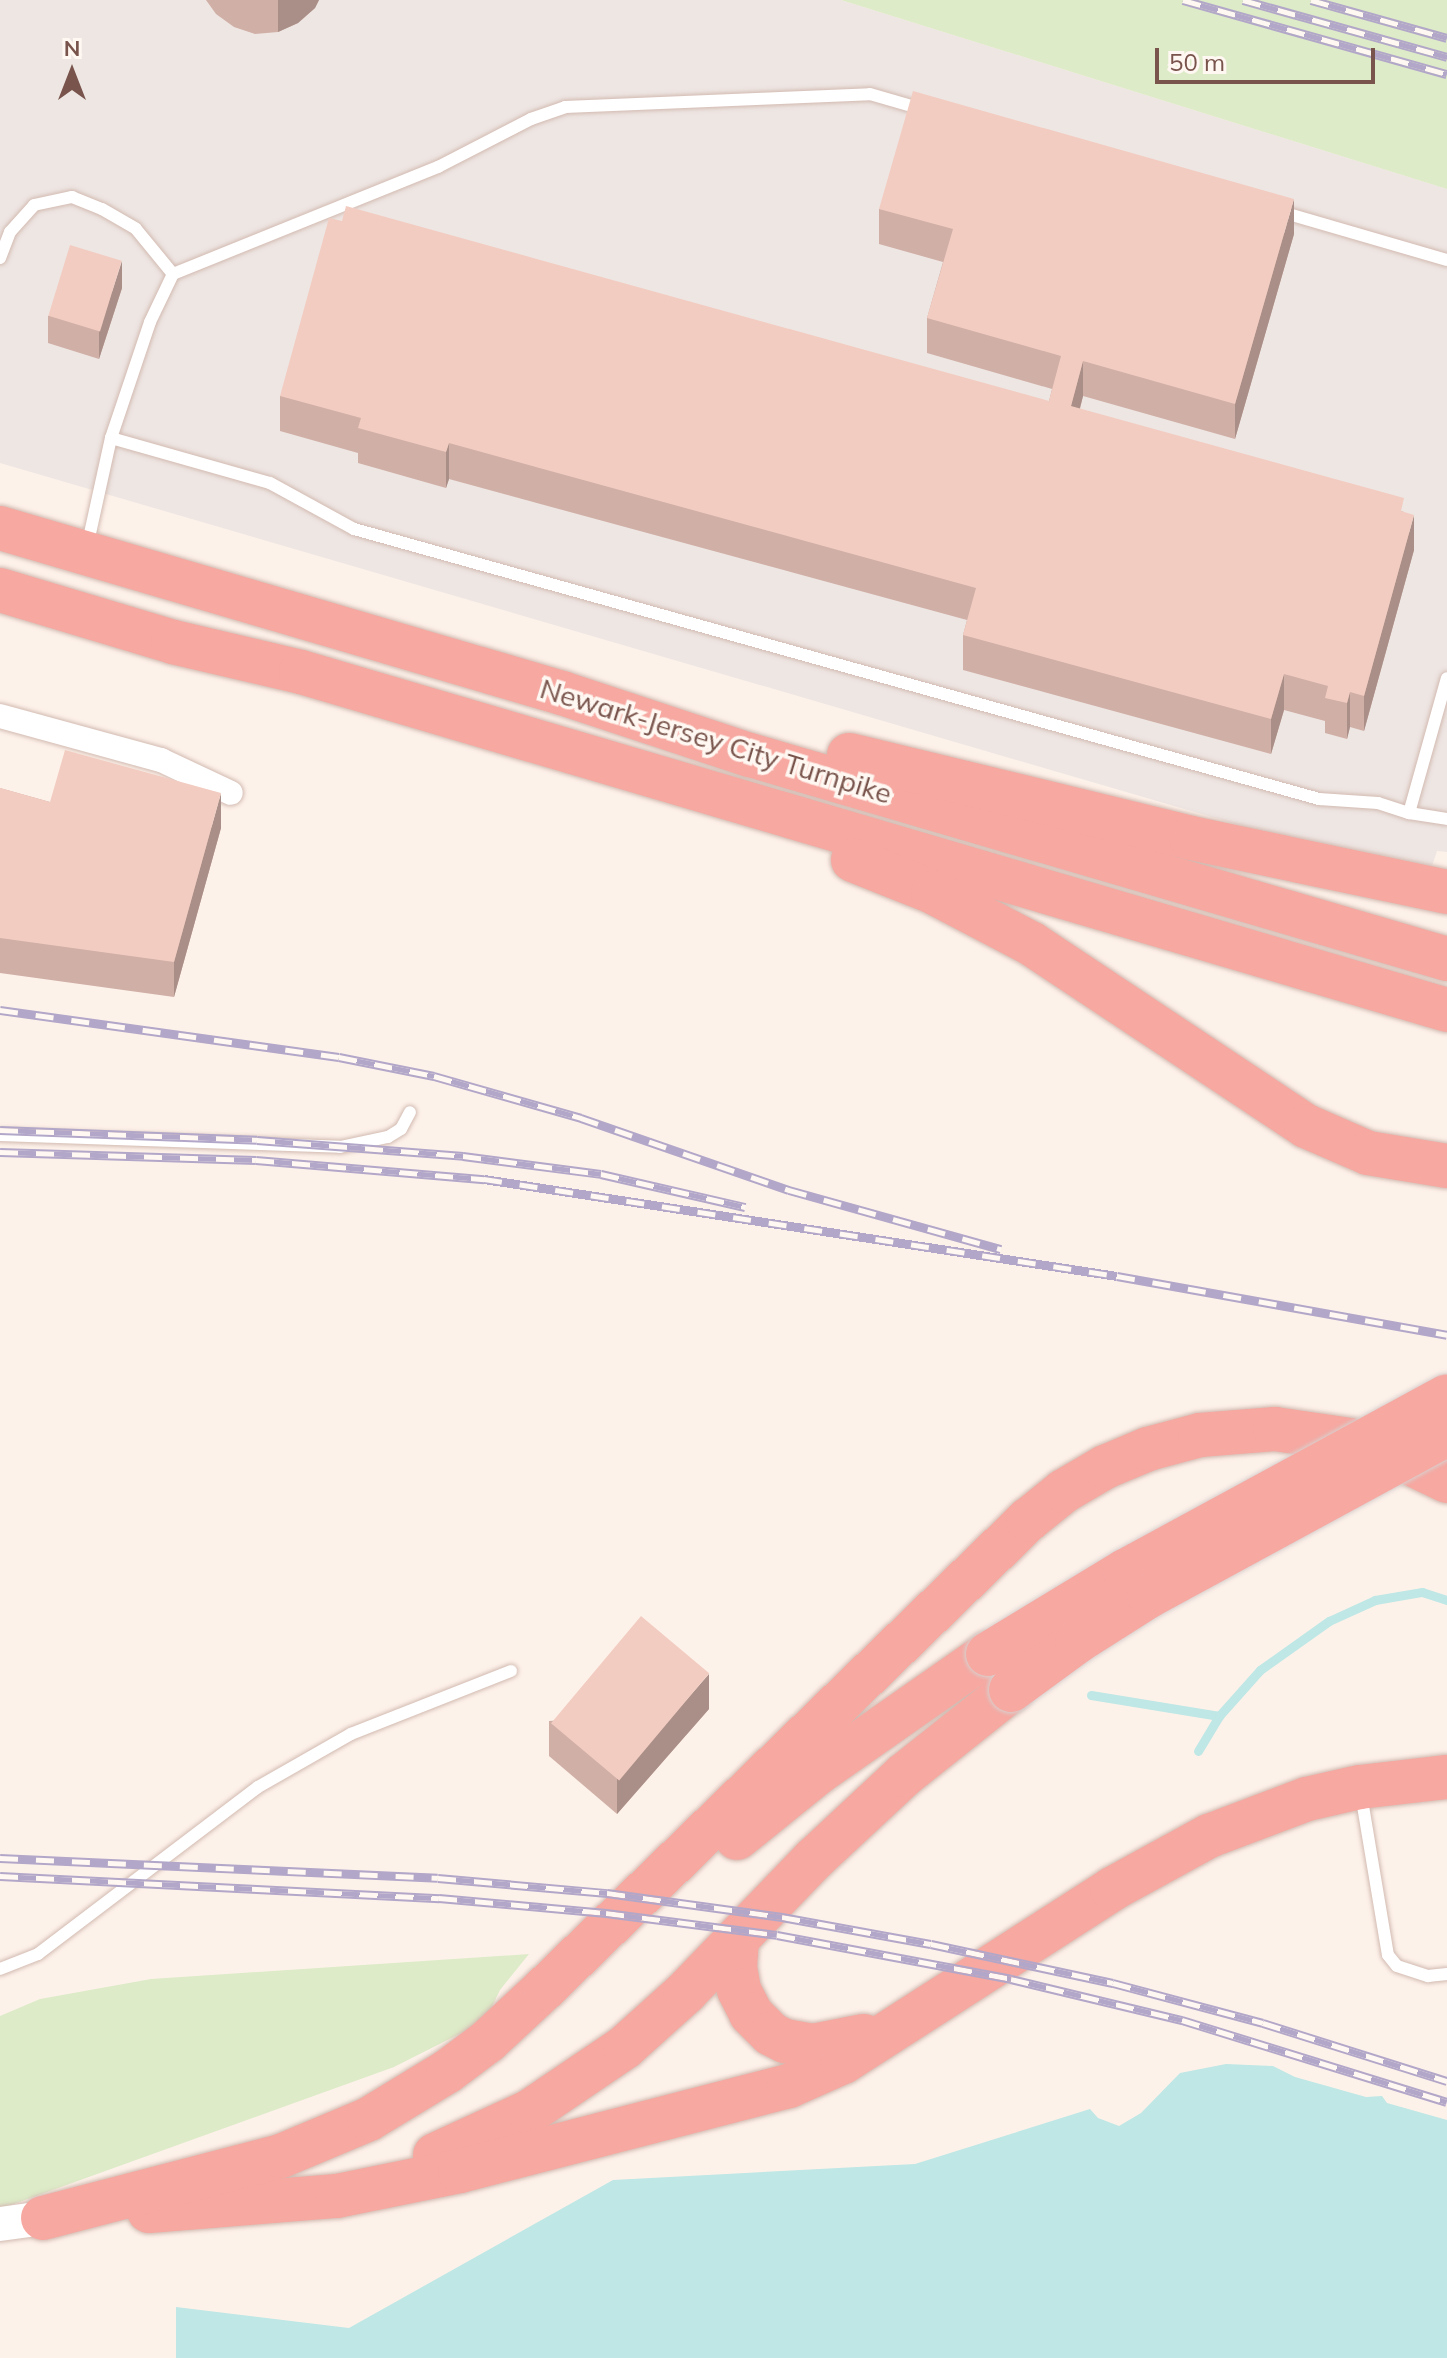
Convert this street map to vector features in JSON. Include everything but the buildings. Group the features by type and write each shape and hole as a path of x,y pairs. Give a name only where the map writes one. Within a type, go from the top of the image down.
{"highway":[{"name":"Newark-Jersey City Turnpike","path":"0,528 562,693 750,755 1440,957"},
{"name":"Newark-Jersey City Turnpike","path":"0,590 173,642 301,672 1434,1005"},
{"path":"173,642 295,694 875,867 933,892 1032,944 1306,1126 1368,1153 1447,1166"},
{"path":"562,693 757,732 1191,838 1447,892"},
{"path":"43,2218 244,2167 316,2143 407,2098 488,2041 555,2000 680,1886 820,1771 988,1654 1157,1553 1447,1396"},
{"path":"488,2041 1028,1520 1085,1478 1125,1458 1175,1441 1225,1431 1275,1429 1350,1440 1393,1455 1447,1481"},
{"path":"43,2218 301,2187 400,2167 449,2150 529,2112 603,2064 665,2012 904,1775 1011,1690 1078,1641 1149,1596 1447,1434"},
{"path":"43,2218 283,2203 460,2171 789,2086 843,2062 1112,1889 1209,1836 1276,1809 1360,1787 1447,1777"},
{"path":"737,1939 739,1990 751,2014 771,2034 798,2045 812,2046 894,2029"}],"main road":[{"path":"0,2224 43,2218"}],"street":[{"path":"0,716 161,760 231,793"}],"lane":[{"path":"85,554 111,438 150,322 173,274 438,167 531,119 565,107 870,94 931,111"},
{"path":"0,258 10,232 34,205 72,197 102,209 136,229 173,274"},
{"path":"1265,208 1447,260"},
{"path":"111,438 270,483 354,529 1319,799 1378,803 1409,813 1447,819"},
{"path":"1409,813 1447,678"},
{"path":"0,1135 340,1147 388,1137 401,1129 410,1112"},
{"path":"0,1969 38,1954 258,1787 351,1734 511,1671"},
{"path":"1360,1787 1388,1955 1397,1966 1428,1976 1447,1974"}],"shaded area":[{"path":"0,0 841,0 1447,189 1447,852 1437,851 1432,866 1246,827 0,463"}],"green space":[{"path":"841,0 1447,0 1447,189"},
{"path":"529,1954 500,1990 485,2021 394,2067 0,2209 0,2016 40,1999 151,1979"}],"water":[{"path":"1226,2064 1273,2066 1295,2077 1366,2097 1382,2096 1387,2103 1447,2120 1447,2358 176,2358 176,2307 349,2328 613,2180 915,2164 1090,2109 1098,2118 1119,2126 1141,2113 1180,2073"}],"waterway":[{"path":"1198,1751 1219,1716 1260,1670 1329,1621 1375,1600 1422,1592 1447,1600"},
{"path":"1091,1695 1219,1716"}],"railway":[{"path":"1183,0 1447,74"},
{"path":"1243,0 1447,57"},
{"path":"1311,0 1447,38"},
{"path":"0,1010 339,1057 434,1076 581,1118 789,1190 1001,1249"},
{"path":"0,1130 257,1140 463,1156 601,1174 745,1207"},
{"path":"0,1152 256,1160 484,1179 1117,1276 1447,1335"},
{"path":"0,1858 438,1878 607,1893 782,1917 931,1944 1113,1983 1263,2023 1447,2081"},
{"path":"0,1876 439,1898 606,1913 777,1935 1011,1979 1182,2020 1447,2102"}]}
